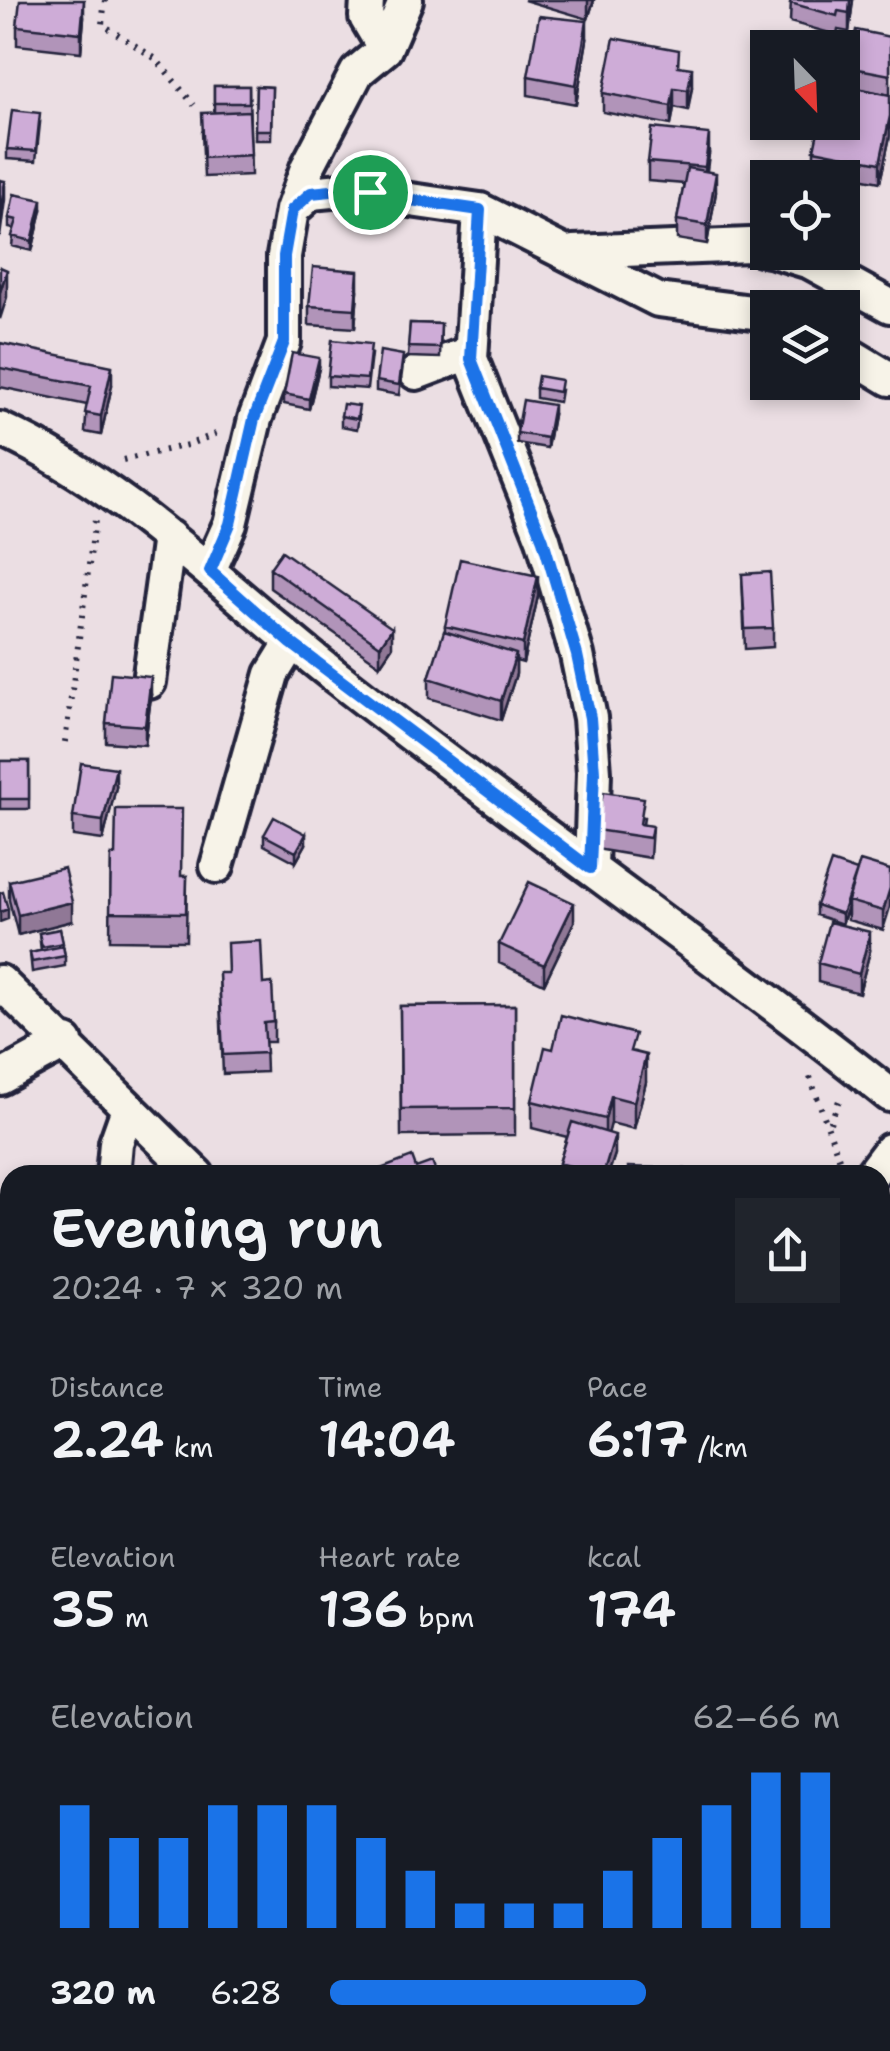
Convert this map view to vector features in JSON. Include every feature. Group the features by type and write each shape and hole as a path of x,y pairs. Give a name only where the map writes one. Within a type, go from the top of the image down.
{"street":[{"path":"367,0 366,17 386,49"},
{"path":"210,571 230,524 254,419 284,342 284,256 292,210 307,168 357,72 386,49 406,0"},
{"path":"292,210 311,193 341,190 480,210 658,300 750,312"},
{"path":"480,210 471,359 543,540 577,655 590,718 594,772 590,868"},
{"path":"568,252 750,245"},
{"path":"825,270 890,306"},
{"path":"416,373 458,356 471,359"},
{"path":"860,361 890,379"},
{"path":"0,430 96,481 210,571 291,643 890,1095"},
{"path":"149,682 169,537"},
{"path":"218,866 272,674 291,643"},
{"path":"0,982 66,1042 187,1165"},
{"path":"0,1078 66,1042"},
{"path":"114,1165 116,1143 128,1109"}],"path":[{"path":"105,0 102,24 156,59 194,105"},
{"path":"65,742 96,507 96,481 254,419"},
{"path":"806,1068 830,1124 841,1165"}],"building":[{"path":"20,0 84,0 81,33 17,26"},
{"path":"850,0 849,13 838,11 837,16 790,3"},
{"path":"539,16 587,21 576,85 528,76"},
{"path":"860,31 890,37 890,75 860,69"},
{"path":"614,38 679,50 678,66 692,68 688,90 674,88 671,106 603,93"},
{"path":"214,86 249,86 249,103 214,103"},
{"path":"256,86 272,87 271,130 255,130"},
{"path":"860,89 890,95 890,116 880,163 814,150 816,140 860,140"},
{"path":"12,110 40,113 36,151 7,149"},
{"path":"249,111 251,155 204,158 202,113"},
{"path":"652,128 709,134 705,167 648,162"},
{"path":"687,168 716,173 707,225 677,220"},
{"path":"0,180 5,181 0,218"},
{"path":"14,194 42,200 32,241 12,236 17,220 9,218"},
{"path":"0,267 7,270 0,292"},
{"path":"313,267 358,271 355,309 309,306"},
{"path":"410,323 441,324 440,348 408,347"},
{"path":"332,340 371,344 367,379 328,376"},
{"path":"0,343 112,366 101,416 85,413 91,386 0,368"},
{"path":"380,351 403,355 399,385 376,381"},
{"path":"292,353 319,358 309,399 284,394"},
{"path":"538,376 561,380 559,392 536,388"},
{"path":"523,400 553,405 547,438 517,433"},
{"path":"343,404 359,406 357,419 341,416"},
{"path":"282,551 392,628 380,646 270,568"},
{"path":"460,559 538,576 523,644 445,626"},
{"path":"770,572 773,628 745,629 742,574"},
{"path":"444,631 516,654 501,701 429,678"},
{"path":"111,673 151,677 145,726 106,723"},
{"path":"0,761 29,761 29,799 0,799"},
{"path":"81,763 116,768 103,821 73,817"},
{"path":"603,792 644,798 640,824 652,826 650,838 596,830"},
{"path":"116,809 182,809 181,876 187,876 186,913 110,912"},
{"path":"274,817 306,834 296,852 264,835"},
{"path":"860,861 890,870 890,888 883,911 848,901"},
{"path":"831,862 857,871 842,914 816,905"},
{"path":"64,868 72,902 18,915 9,881"},
{"path":"529,882 574,903 544,965 499,944"},
{"path":"3,892 8,909 0,912 0,893"},
{"path":"829,922 870,932 859,974 818,963"},
{"path":"60,929 63,943 42,947 39,933"},
{"path":"261,941 263,984 272,983 274,1022 264,1023 266,1053 223,1055 219,973 228,973 227,943"},
{"path":"63,946 65,956 32,962 30,953"},
{"path":"515,1005 515,1108 401,1109 400,1006"},
{"path":"561,1015 635,1034 630,1051 646,1055 634,1102 611,1096 605,1119 532,1101 545,1047 553,1049"},
{"path":"572,1122 615,1135 606,1165 559,1163"},
{"path":"412,1157 415,1165 391,1165"}],"route":[{"path":"370,192 480,210 478,296 471,359 543,540 577,655 590,718 594,772 590,868 291,643 210,571 230,524 254,419 284,342 284,256 292,210 311,193 370,192"}]}
